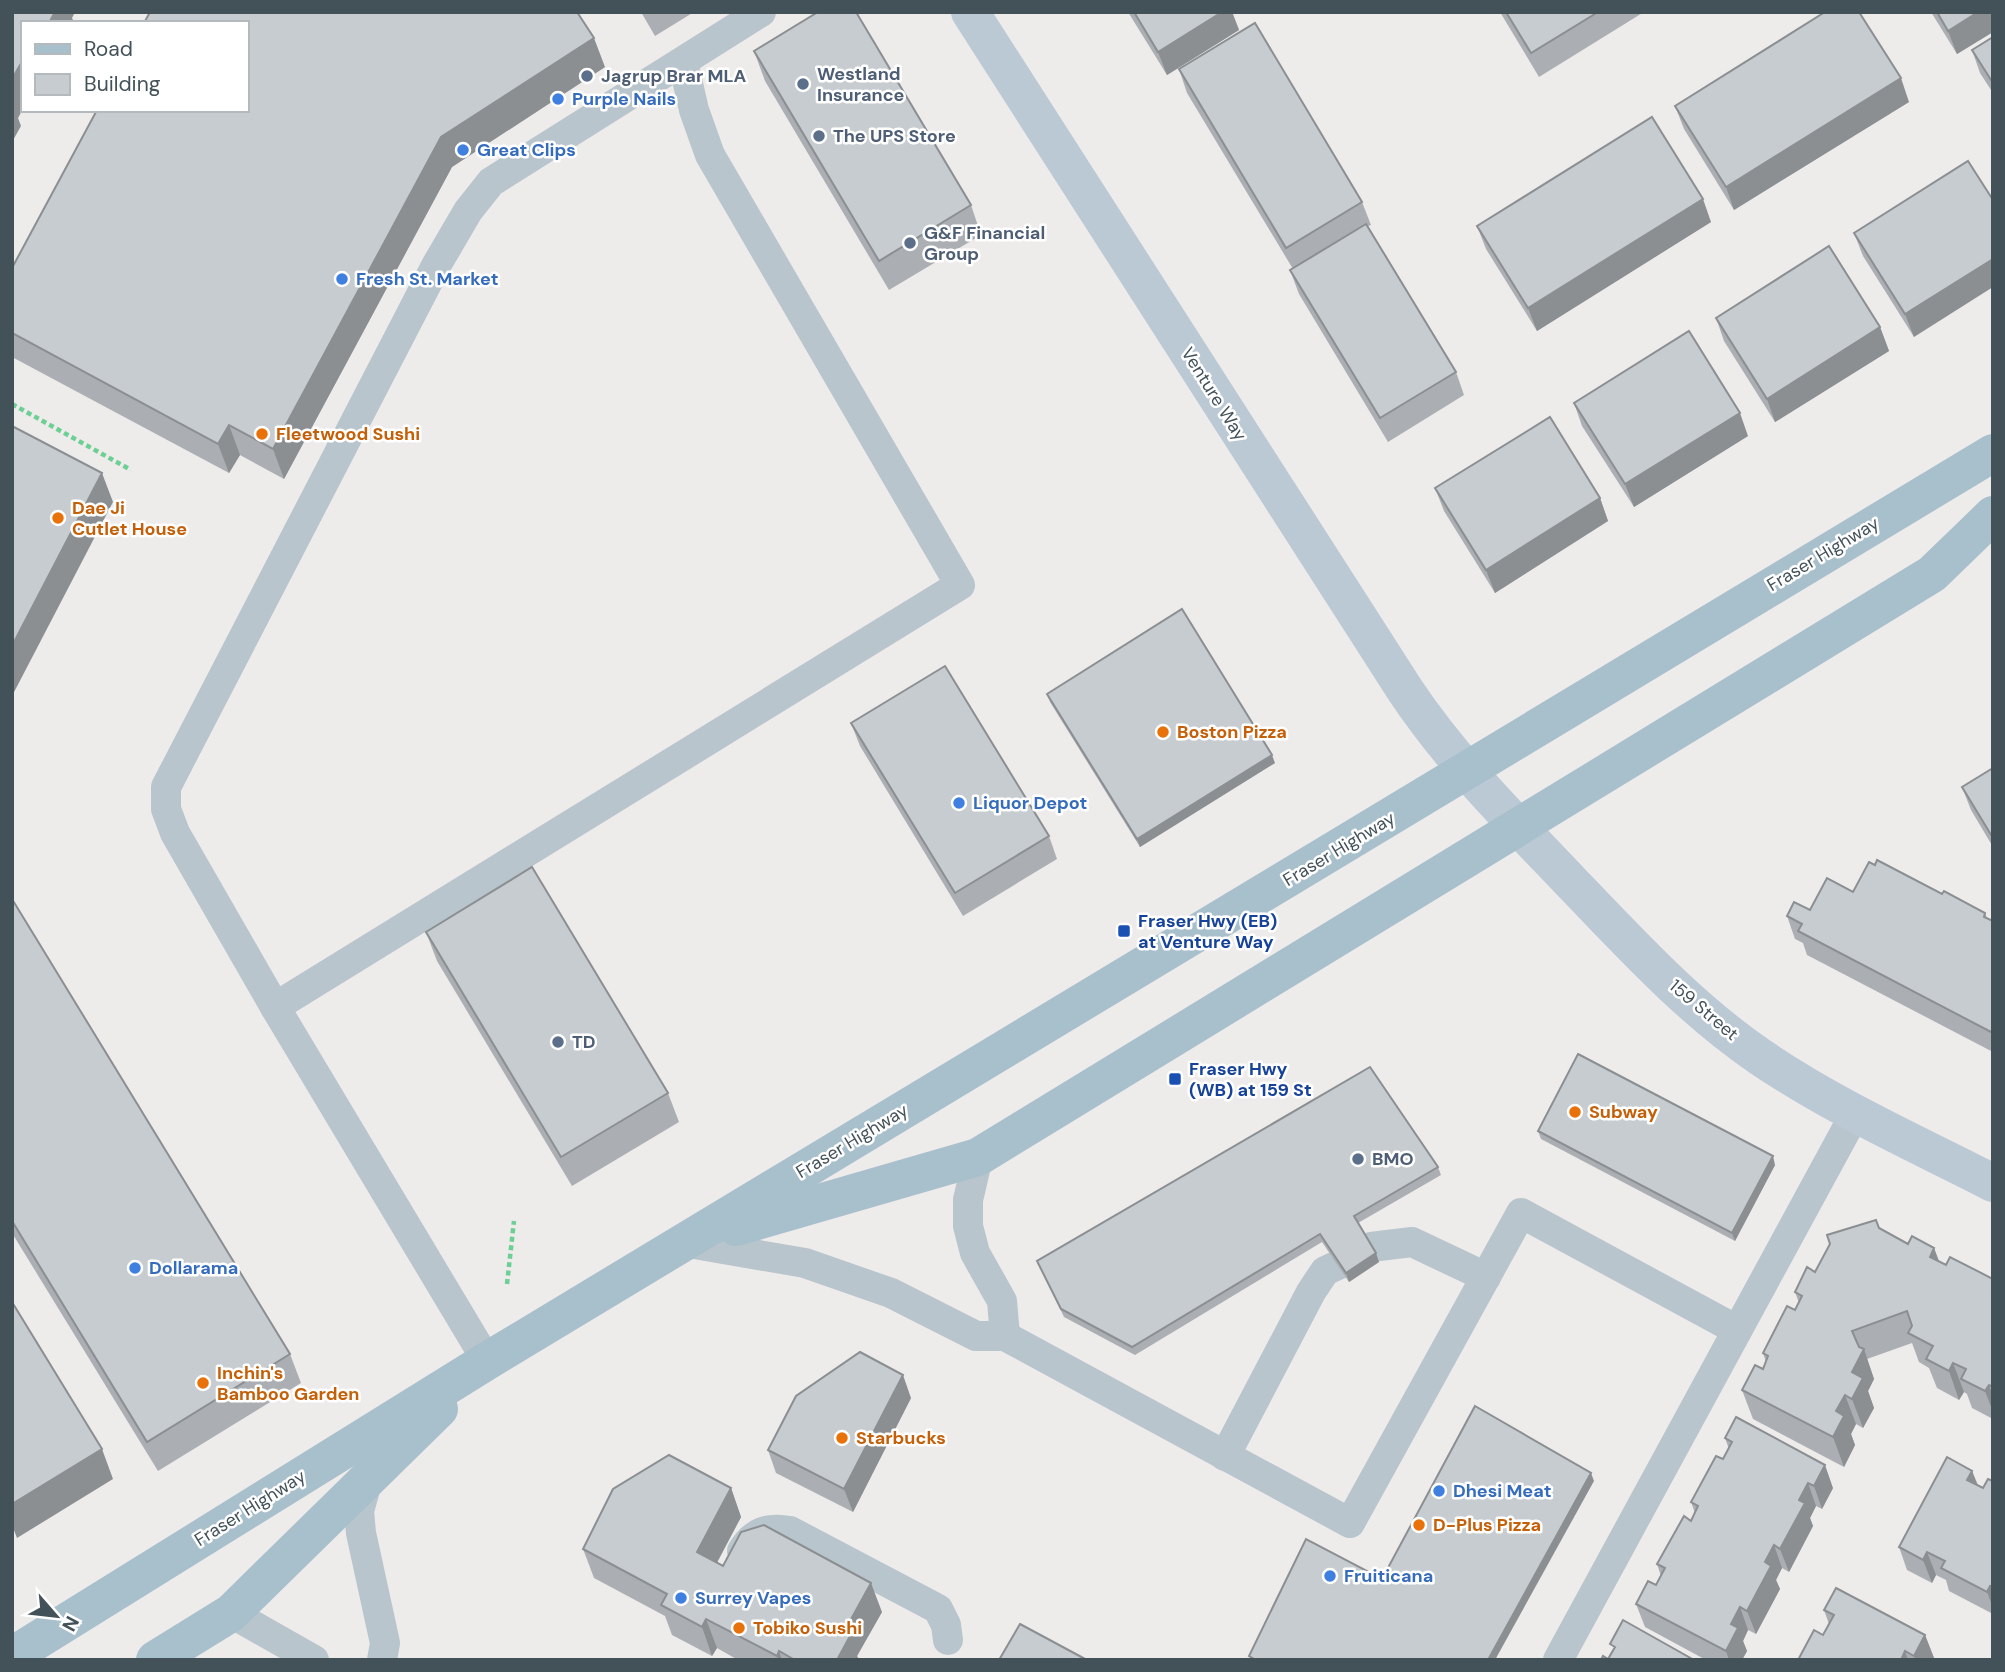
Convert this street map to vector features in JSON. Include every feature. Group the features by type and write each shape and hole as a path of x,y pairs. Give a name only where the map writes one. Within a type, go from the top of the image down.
{"main road":[{"name":"Fraser Highway","path":"12,1656 683,1242 1993,453"},
{"name":"Fraser Highway","path":"683,1242 978,1157 1932,574 1993,515"},
{"name":"Fraser Highway","path":"155,1660 231,1613 488,1361"}],"street":[{"name":"Venture Way","path":"970,12 1413,701 1465,771"},
{"name":"159 Street","path":"1465,771 1639,954 1699,1009 1759,1056 1856,1112 1993,1183"}],"lane":[{"path":"488,1361 275,1007 169,820 165,798 170,775 372,387 468,211 498,177 761,12"},
{"path":"275,1007 960,585 710,155 694,110 683,62"},
{"path":"1558,1660 1856,1112"},
{"path":"978,1157 968,1200 968,1226 975,1253 1002,1301 1005,1336"},
{"path":"683,1242 805,1263 891,1293 976,1336 1005,1336 1350,1523 1521,1213 1737,1330"},
{"path":"1371,1247 1412,1242 1486,1277"},
{"path":"1225,1456 1311,1292 1325,1271 1338,1265"},
{"path":"368,1479 359,1511 385,1643 382,1660"},
{"path":"727,1578 748,1541 754,1536 774,1528 790,1531 938,1609 946,1625 948,1640"},
{"path":"231,1613 314,1660"}],"path":[{"path":"12,404 131,470"},
{"path":"507,1284 514,1221"}],"building":[{"path":"12,12 55,12 50,21 21,21 21,63 12,79"},
{"path":"150,12 577,12 594,38 441,137 273,449 229,425 218,444 12,333 12,268 96,112 248,112 248,21 145,21"},
{"path":"818,12 856,12 971,205 879,261 754,51"},
{"path":"1134,12 1222,12 1158,52"},
{"path":"1506,12 1598,12 1531,53"},
{"path":"1825,12 1859,12 1901,78 1726,187 1675,106"},
{"path":"1937,12 1978,12 1948,31"},
{"path":"1255,23 1362,202 1286,248 1179,69"},
{"path":"1993,37 1993,83 1972,50"},
{"path":"1652,117 1703,199 1528,308 1477,226"},
{"path":"1968,161 1993,200 1993,259 1905,314 1854,233"},
{"path":"1366,224 1456,372 1380,418 1290,270"},
{"path":"1829,246 1880,327 1767,399 1716,318"},
{"path":"1689,331 1740,413 1625,484 1574,403"},
{"path":"1550,417 1600,498 1486,570 1435,488"},
{"path":"12,426 102,473 12,646"},
{"name":"Boston Pizza","path":"1182,609 1272,755 1137,839 1047,694"},
{"name":"Liquor Depot","path":"945,666 1049,836 955,893 851,723"},
{"path":"1993,768 1993,838 1962,787"},
{"path":"1877,860 1942,894 1944,891 1985,913 1984,917 1993,921 1993,1033 1798,931 1802,924 1787,916 1794,902 1810,910 1827,878 1853,892 1869,862 1875,865"},
{"name":"TD","path":"532,867 668,1093 561,1157 426,932"},
{"path":"12,899 290,1354 147,1442 12,1221"},
{"path":"1578,1054 1773,1156 1732,1233 1538,1131"},
{"path":"1370,1067 1438,1167 1354,1216 1376,1253 1346,1273 1320,1234 1132,1347 1061,1309 1037,1261"},
{"path":"1876,1220 1879,1228 1908,1244 1912,1236 1934,1248 1930,1257 1946,1265 1950,1257 1993,1279 1993,1387 1989,1385 1985,1391 1961,1379 1966,1369 1953,1363 1949,1371 1926,1359 1933,1346 1908,1333 1912,1326 1907,1311 1852,1331 1859,1347 1864,1349 1852,1372 1863,1378 1852,1399 1845,1395 1836,1411 1844,1416 1833,1437 1742,1390 1755,1365 1763,1369 1768,1356 1763,1353 1787,1306 1795,1310 1802,1296 1795,1292 1807,1267 1815,1272 1830,1244 1827,1235"},
{"path":"12,1302 102,1449 12,1504"},
{"path":"860,1352 903,1375 844,1489 768,1450 796,1396"},
{"path":"1475,1406 1591,1473 1488,1660 1256,1660 1249,1656 1306,1539 1382,1579"},
{"path":"1736,1417 1825,1465 1814,1486 1808,1483 1799,1500 1805,1503 1780,1549 1774,1545 1765,1562 1771,1566 1747,1611 1740,1607 1731,1624 1738,1628 1726,1651 1636,1604 1648,1581 1656,1585 1665,1568 1657,1564 1684,1516 1691,1521 1698,1506 1691,1502 1716,1456 1723,1459 1732,1442 1725,1438"},
{"path":"669,1455 731,1488 697,1552 723,1566 741,1532 764,1525 871,1583 844,1632 850,1636 837,1660 795,1660 779,1651 777,1656 706,1619 702,1627 661,1605 667,1594 583,1549 613,1489"},
{"path":"1947,1457 1972,1471 1967,1480 1983,1488 1988,1479 1993,1481 1993,1587 1990,1586 1987,1592 1941,1568 1945,1561 1927,1552 1923,1560 1899,1547"},
{"path":"1836,1588 1925,1635 1914,1656 1905,1651 1901,1660 1798,1660 1814,1630 1823,1635 1834,1615 1824,1610"},
{"path":"1623,1620 1694,1660 1601,1660 1603,1656 1608,1659 1615,1647 1610,1644"},
{"path":"1020,1624 1087,1660 999,1660"}],"place":[{"name":"Jagrup Brar MLA","path":"587,76"},
{"name":"Westland Insurance","path":"803,84"},
{"name":"Purple Nails","path":"558,99"},
{"name":"The UPS Store","path":"819,136"},
{"name":"Great Clips","path":"463,150"},
{"name":"G&F Financial Group","path":"910,243"},
{"name":"Fresh St. Market","path":"342,279"},
{"name":"Fleetwood Sushi","path":"262,434"},
{"name":"Dae Ji Cutlet House","path":"58,518"},
{"name":"Boston Pizza","path":"1163,732"},
{"name":"Liquor Depot","path":"959,803"},
{"name":"Fraser Hwy (EB) at Venture Way","path":"1124,931"},
{"name":"TD","path":"558,1042"},
{"name":"Fraser Hwy (WB) at 159 St","path":"1175,1079"},
{"name":"Subway","path":"1575,1112"},
{"name":"BMO","path":"1358,1159"},
{"name":"Dollarama","path":"135,1268"},
{"name":"Inchin's Bamboo Garden","path":"203,1383"},
{"name":"Starbucks","path":"842,1438"},
{"name":"Dhesi Meat","path":"1439,1491"},
{"name":"D-Plus Pizza","path":"1419,1525"},
{"name":"Fruiticana","path":"1330,1576"},
{"name":"Surrey Vapes","path":"681,1598"},
{"name":"Tobiko Sushi","path":"739,1628"}]}
